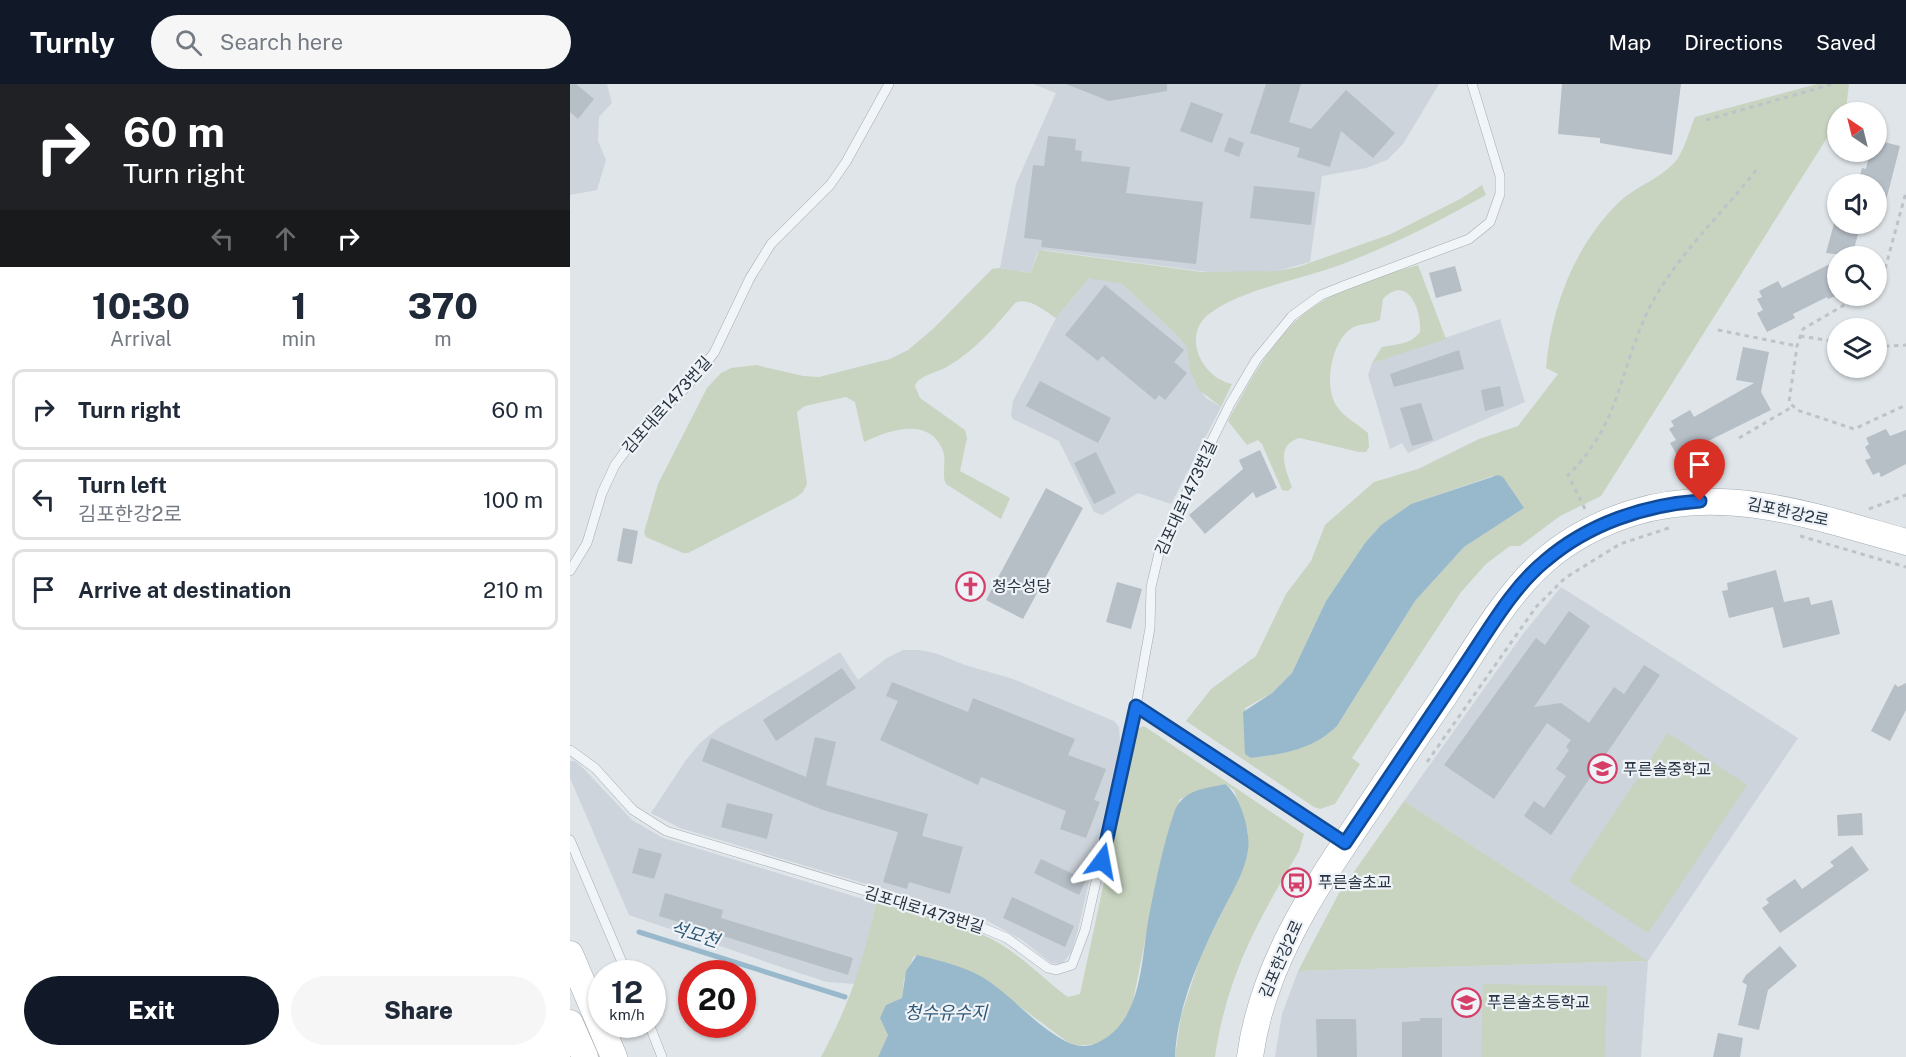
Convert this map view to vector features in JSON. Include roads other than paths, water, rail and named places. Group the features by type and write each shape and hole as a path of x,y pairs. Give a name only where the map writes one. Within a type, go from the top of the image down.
{"street":[{"name":"김포한강2로","path":"1250,1057 1262,999 1287,938 1345,843 1495,621 1530,575 1544,561 1582,536 1632,513 1685,502 1714,500 1778,507 1906,542"},
{"path":"570,954 614,1057"},
{"path":"570,1023 585,1057"}],"lane":[{"name":"김포대로1473번길","path":"570,571 587,543 602,493 615,465 654,416 702,369 723,336 750,278 771,244 820,195 846,162 889,84"},
{"name":"김포대로1473번길","path":"570,750 595,768 633,810 666,831 700,844 969,922 1007,938 1039,962 1056,970 1072,965 1085,930 1136,706 1150,628 1151,587 1159,553 1198,468 1256,360 1292,316 1322,295 1469,239 1490,222 1500,194 1500,176 1472,84"},
{"path":"1136,706 1345,843"},
{"path":"570,840 621,960"},
{"path":"655,1038 662,1057"}],"water":[{"path":"1498,475 1503,477 1524,508 1464,547 1415,601 1337,726 1318,741 1297,750 1251,758 1245,754 1243,712 1272,693 1292,673 1326,601 1365,543 1381,525 1411,504"},
{"name":"청수유수지","path":"1225,784 1240,805 1248,833 1248,850 1241,875 1190,983 1180,1020 1175,1057 878,1057 888,1035 880,1018 886,1005 902,998 906,971 917,955 955,965 982,977 1045,1028 1069,1043 1078,1046 1091,1045 1113,1032 1124,1019 1138,987 1157,876 1175,810 1179,803 1190,794"}],"waterway":[{"name":"석모천","path":"639,932 845,997"}],"place":[{"name":"청수성당","path":"971,586"},
{"name":"푸른솔중학교","path":"1602,769"},
{"name":"푸른솔초교","path":"1297,882"},
{"name":"푸른솔초등학교","path":"1466,1002"}]}
